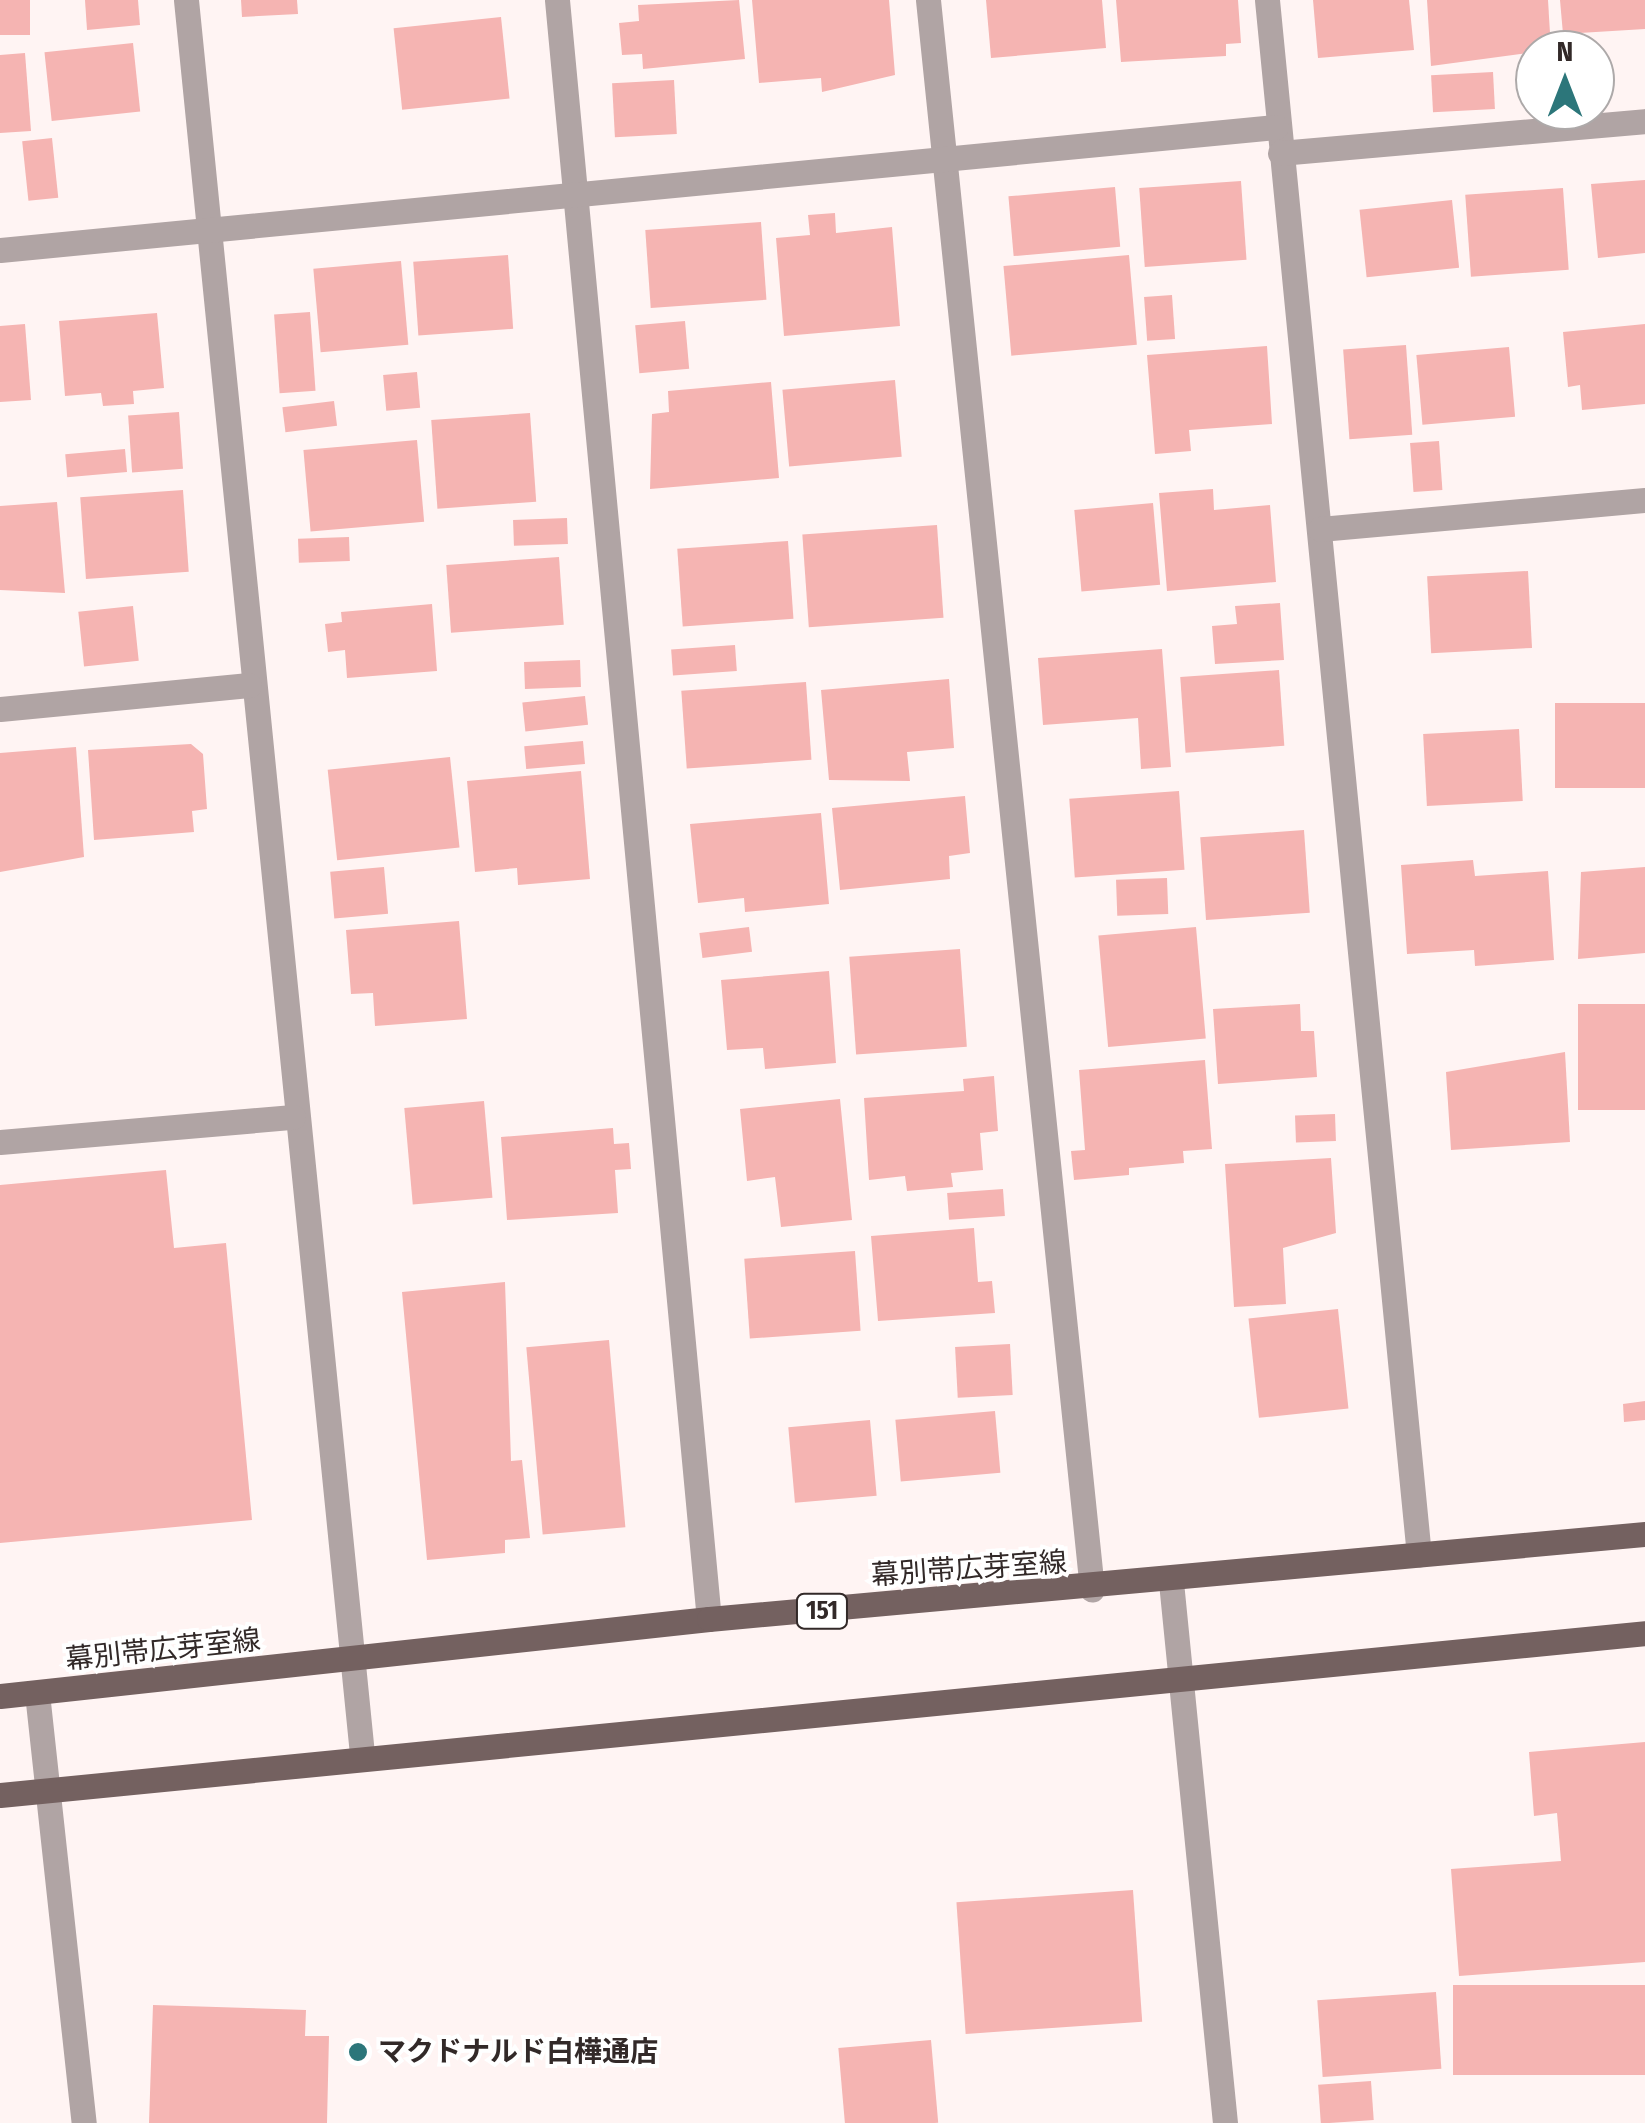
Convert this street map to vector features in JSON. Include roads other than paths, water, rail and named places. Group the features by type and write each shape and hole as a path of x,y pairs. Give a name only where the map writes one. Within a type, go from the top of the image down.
{"main road":[{"name":"幕別帯広芽室線","path":"0,1696 356,1661 709,1619 1092,1590 1645,1534"},
{"path":"0,1795 362,1753 1645,1633"}],"street":[{"path":"186,0 249,685 293,1117 356,1661 362,1753"},
{"path":"557,0 709,1619"},
{"path":"928,0 1092,1590"},
{"path":"1267,0 1419,1555"},
{"path":"0,250 944,158 1645,121"},
{"path":"1320,529 1645,500"},
{"path":"0,710 249,685"},
{"path":"0,1142 293,1117"},
{"path":"1172,1582 1225,2123"},
{"path":"37,1692 84,2123"}],"place":[{"name":"マクドナルド白樺通店","path":"358,2052"}]}
